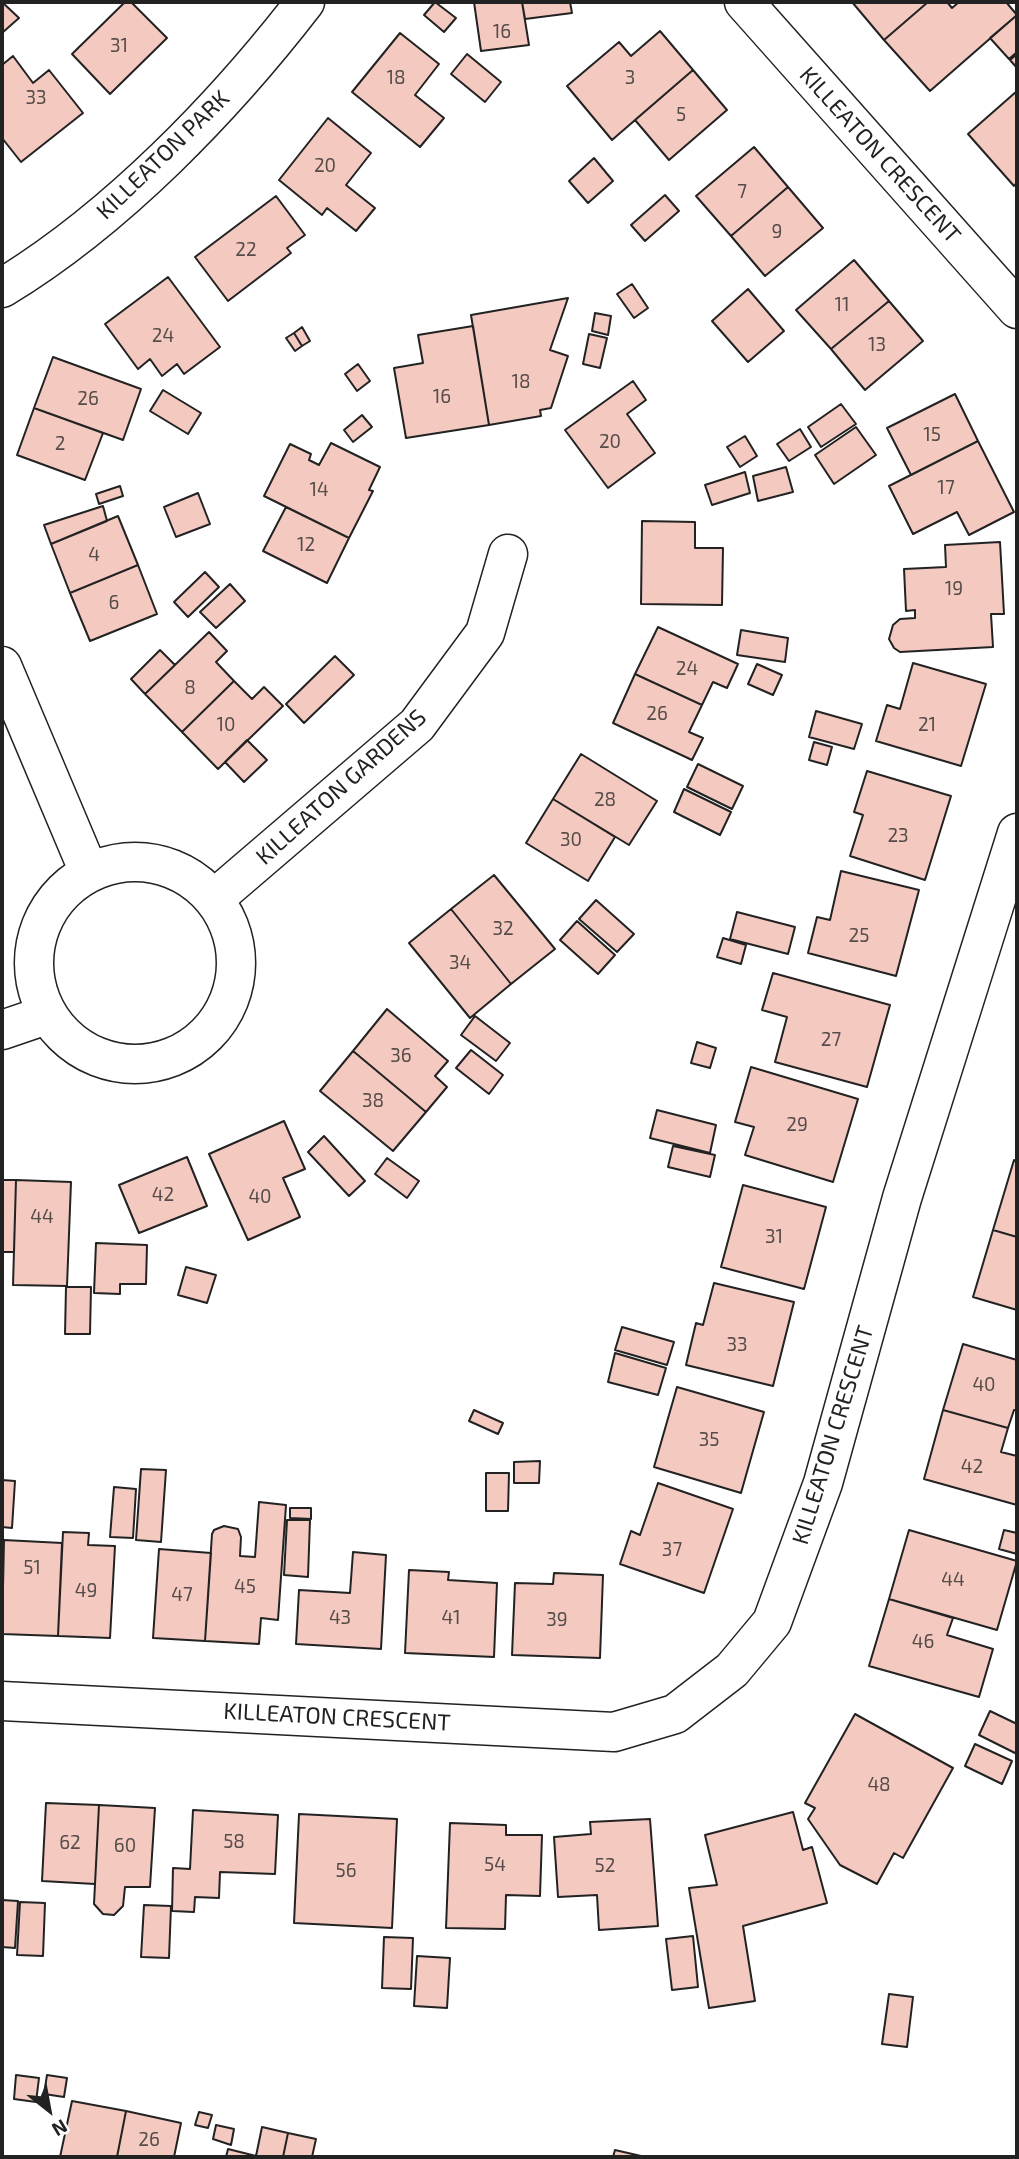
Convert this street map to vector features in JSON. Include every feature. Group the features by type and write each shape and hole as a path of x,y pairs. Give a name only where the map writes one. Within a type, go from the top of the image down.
{"street":[{"name":"KILLEATON PARK","path":"2,288 116,206 257,65 305,2"},
{"name":"KILLEATON CRESCENT","path":"744,2 1017,309"},
{"name":"KILLEATON GARDENS","path":"214,899 417,725 485,633 508,554"},
{"path":"2,666 89,872"},
{"name":"KILLEATON CRESCENT","path":"2,1701 614,1732 675,1714 732,1670 772,1622 823,1483 902,1198 1017,833"},
{"path":"143,861 170,866 194,880 214,899 231,928 237,961 236,972 232,994 217,1024 192,1047 162,1061 129,1065 96,1058 68,1040 46,1015 34,984 33,950 43,918 62,891 89,872 115,863 143,861"},
{"path":"2,1030 46,1015"}],"building":[{"path":"2,2 19,18 2,33"},
{"path":"125,2 131,2 167,38 110,94 72,54"},
{"path":"435,2 456,18 444,32 424,15"},
{"path":"474,2 522,2 529,45 481,51"},
{"path":"522,2 570,2 572,13 525,19"},
{"path":"852,2 928,2 884,40"},
{"path":"928,2 947,2 952,8 959,2 1006,2 1017,15 930,91 884,40"},
{"path":"1017,15 1017,52 1009,59 990,38"},
{"path":"660,31 693,70 612,140 567,86 619,42 631,56"},
{"path":"400,33 439,64 415,95 444,118 420,147 352,92"},
{"path":"467,54 501,82 485,102 451,74"},
{"path":"1017,54 1017,68 1010,60"},
{"path":"13,56 33,83 49,70 83,113 21,162 2,138 2,65"},
{"path":"693,70 727,110 669,160 635,120"},
{"path":"1017,91 1017,182 1014,186 968,134"},
{"path":"328,118 371,153 346,185 375,208 356,231 327,208 322,215 279,180"},
{"path":"754,147 788,187 731,236 696,196"},
{"path":"594,158 613,181 588,203 569,181"},
{"path":"788,187 823,228 765,276 731,236"},
{"path":"665,195 679,211 645,241 631,225"},
{"path":"276,196 305,235 287,248 291,253 228,301 195,257"},
{"path":"854,260 889,301 831,349 796,310"},
{"path":"168,277 220,347 184,374 177,364 162,376 150,359 138,369 105,324"},
{"path":"632,284 648,308 634,318 617,294"},
{"path":"748,289 784,331 748,362 712,321"},
{"path":"568,298 550,350 568,356 551,408 540,410 541,416 489,425 471,315"},
{"path":"889,301 923,341 865,390 831,349"},
{"path":"595,313 611,316 608,335 592,331"},
{"path":"473,326 489,425 406,438 394,368 423,363 418,335"},
{"path":"302,327 310,341 302,346 294,333"},
{"path":"294,333 302,346 295,351 286,338"},
{"path":"589,334 607,338 600,368 583,364"},
{"path":"53,357 141,389 123,440 34,408"},
{"path":"358,364 370,381 357,391 345,374"},
{"path":"633,381 646,400 627,414 655,453 608,488 565,430"},
{"path":"163,390 201,413 188,434 150,411"},
{"path":"955,394 978,441 911,475 887,428"},
{"path":"841,404 856,424 821,447 808,427"},
{"path":"34,408 103,433 85,480 17,455"},
{"path":"362,415 372,427 353,442 344,430"},
{"path":"856,427 876,455 834,484 815,455"},
{"path":"800,429 811,447 789,461 777,444"},
{"path":"745,436 757,456 740,467 727,447"},
{"path":"978,441 1014,512 969,535 957,512 913,534 889,486"},
{"path":"331,443 380,467 369,490 373,491 349,538 264,496 290,444 311,454 309,460 319,465"},
{"path":"786,467 793,492 758,501 753,476"},
{"path":"745,472 750,493 712,505 705,485"},
{"path":"120,486 123,496 99,504 96,494"},
{"path":"198,493 210,524 176,537 164,507"},
{"path":"103,506 107,521 51,544 44,525"},
{"path":"286,507 349,538 327,583 263,551"},
{"path":"118,516 138,565 70,593 51,544"},
{"path":"642,521 695,522 695,548 723,548 722,605 641,604"},
{"path":"1000,542 1004,614 991,614 993,647 900,652 894,648 889,639 893,625 900,619 915,618 915,610 906,611 904,569 946,567 945,545"},
{"path":"138,565 157,614 90,641 70,593"},
{"path":"205,572 219,587 188,617 174,602"},
{"path":"230,584 245,601 216,628 200,612"},
{"path":"658,627 738,664 727,688 713,682 702,705 635,674"},
{"path":"741,630 788,638 785,662 737,655"},
{"path":"209,632 227,651 216,662 234,681 182,732 145,694"},
{"path":"160,650 175,665 145,694 131,679"},
{"path":"335,656 354,675 304,723 286,704"},
{"path":"913,663 986,684 961,766 876,741 887,705 900,709"},
{"path":"757,664 782,675 773,695 748,684"},
{"path":"635,674 702,705 689,732 703,738 692,760 613,723"},
{"path":"234,681 252,699 264,687 283,706 218,769 182,732"},
{"path":"816,711 862,724 854,749 809,737"},
{"path":"247,740 267,760 244,782 225,762"},
{"path":"814,742 832,747 827,765 809,760"},
{"path":"581,754 657,801 629,845 553,799"},
{"path":"698,764 743,786 732,809 687,787"},
{"path":"867,771 951,796 925,880 850,856 863,815 854,812"},
{"path":"684,789 731,812 720,835 674,812"},
{"path":"553,799 615,837 588,881 526,843"},
{"path":"841,871 919,890 896,976 808,953 817,917 830,920"},
{"path":"494,875 555,949 511,984 451,909"},
{"path":"596,900 634,934 617,952 579,919"},
{"path":"451,909 511,984 470,1018 409,943"},
{"path":"737,912 795,927 788,954 730,939"},
{"path":"577,921 615,955 598,974 560,940"},
{"path":"723,938 746,945 741,964 717,957"},
{"path":"773,973 890,1005 867,1087 775,1062 787,1017 762,1010"},
{"path":"387,1009 448,1061 435,1076 447,1087 426,1112 353,1051"},
{"path":"475,1016 510,1043 496,1061 461,1035"},
{"path":"697,1042 716,1048 710,1068 691,1063"},
{"path":"471,1050 503,1075 489,1094 456,1068"},
{"path":"353,1051 426,1112 393,1151 320,1091"},
{"path":"751,1067 858,1099 833,1182 745,1155 754,1127 735,1122"},
{"path":"657,1110 716,1125 710,1153 650,1138"},
{"path":"284,1121 305,1169 283,1178 300,1217 248,1240 209,1154"},
{"path":"324,1136 365,1181 349,1196 308,1152"},
{"path":"673,1146 715,1155 710,1177 668,1167"},
{"path":"187,1157 207,1206 139,1233 119,1185"},
{"path":"387,1158 419,1181 407,1198 375,1174"},
{"path":"1014,1160 1017,1162 1017,1237 993,1230"},
{"path":"2,1180 16,1180 14,1252 2,1252"},
{"path":"16,1180 71,1182 67,1286 13,1285"},
{"path":"743,1185 826,1207 804,1289 721,1267"},
{"path":"993,1230 1017,1237 1017,1310 973,1297"},
{"path":"96,1243 147,1245 146,1284 120,1284 120,1294 94,1293"},
{"path":"186,1267 216,1275 207,1303 178,1295"},
{"path":"714,1283 794,1302 773,1386 686,1365 696,1323 703,1325"},
{"path":"66,1287 91,1287 90,1334 65,1334"},
{"path":"622,1327 674,1342 667,1365 615,1350"},
{"path":"963,1344 1017,1360 1017,1410 1014,1410 1008,1428 943,1410"},
{"path":"615,1353 666,1368 658,1395 608,1382"},
{"path":"677,1387 764,1412 741,1493 654,1467"},
{"path":"474,1410 503,1423 498,1434 469,1421"},
{"path":"943,1410 1008,1428 1001,1452 1017,1456 1017,1505 924,1479"},
{"path":"540,1461 539,1483 514,1483 514,1462"},
{"path":"141,1469 166,1470 161,1542 136,1540"},
{"path":"486,1473 509,1473 508,1511 486,1511"},
{"path":"2,1480 15,1481 12,1528 2,1527"},
{"path":"658,1483 733,1509 704,1593 620,1564 631,1531 640,1535"},
{"path":"114,1487 136,1489 133,1538 110,1537"},
{"path":"259,1502 286,1505 278,1620 261,1618 259,1644 205,1641 212,1534 214,1530 224,1526 238,1529 241,1537 240,1556 255,1557"},
{"path":"290,1508 311,1508 311,1519 290,1518"},
{"path":"287,1520 310,1520 308,1577 284,1575"},
{"path":"909,1530 1017,1561 997,1630 889,1599"},
{"path":"1004,1530 1017,1533 1017,1554 999,1549"},
{"path":"63,1532 89,1533 88,1545 115,1546 110,1638 58,1636"},
{"path":"4,1540 62,1543 58,1636 2,1634"},
{"path":"159,1549 211,1553 205,1641 153,1638"},
{"path":"353,1552 386,1555 381,1649 296,1644 299,1590 350,1593"},
{"path":"409,1570 449,1572 448,1580 497,1583 494,1657 405,1653"},
{"path":"554,1573 603,1575 600,1658 512,1655 515,1583 553,1584"},
{"path":"889,1599 953,1618 947,1635 993,1649 979,1697 869,1666"},
{"path":"990,1711 1017,1724 1017,1754 979,1735"},
{"path":"855,1714 953,1768 903,1858 894,1853 877,1884 840,1865 808,1819 815,1808 805,1803"},
{"path":"975,1744 1012,1761 1002,1784 965,1766"},
{"path":"46,1803 99,1805 95,1884 42,1881"},
{"path":"99,1805 155,1808 150,1887 125,1887 123,1906 114,1915 103,1914 94,1904"},
{"path":"193,1810 278,1815 275,1874 220,1872 219,1898 195,1897 194,1912 172,1911 173,1868 190,1869"},
{"path":"793,1812 803,1850 812,1847 827,1903 743,1926 755,2001 709,2008 689,1888 717,1885 705,1835"},
{"path":"299,1814 397,1819 392,1928 294,1923"},
{"path":"650,1819 658,1926 599,1930 597,1895 558,1897 554,1837 591,1834 590,1822"},
{"path":"450,1823 506,1825 506,1835 542,1835 540,1896 506,1895 505,1929 446,1928"},
{"path":"2,1900 18,1901 15,1948 2,1947"},
{"path":"20,1902 45,1903 43,1956 17,1955"},
{"path":"144,1905 171,1906 169,1958 141,1957"},
{"path":"693,1936 698,1987 672,1990 666,1939"},
{"path":"384,1937 413,1938 411,1989 382,1988"},
{"path":"417,1956 450,1958 447,2008 414,2006"},
{"path":"889,1994 913,1997 907,2047 882,2044"},
{"path":"16,2075 39,2078 36,2102 14,2099"},
{"path":"47,2075 67,2078 64,2097 44,2094"},
{"path":"72,2101 126,2111 117,2157 60,2157"},
{"path":"126,2111 181,2123 174,2157 117,2157"},
{"path":"199,2112 212,2115 208,2128 195,2125"},
{"path":"216,2125 234,2129 231,2145 213,2139"},
{"path":"262,2127 288,2133 283,2157 226,2157 228,2149 256,2156"},
{"path":"288,2133 316,2139 312,2157 283,2157"},
{"path":"615,2150 641,2156 641,2157 613,2157"}]}
